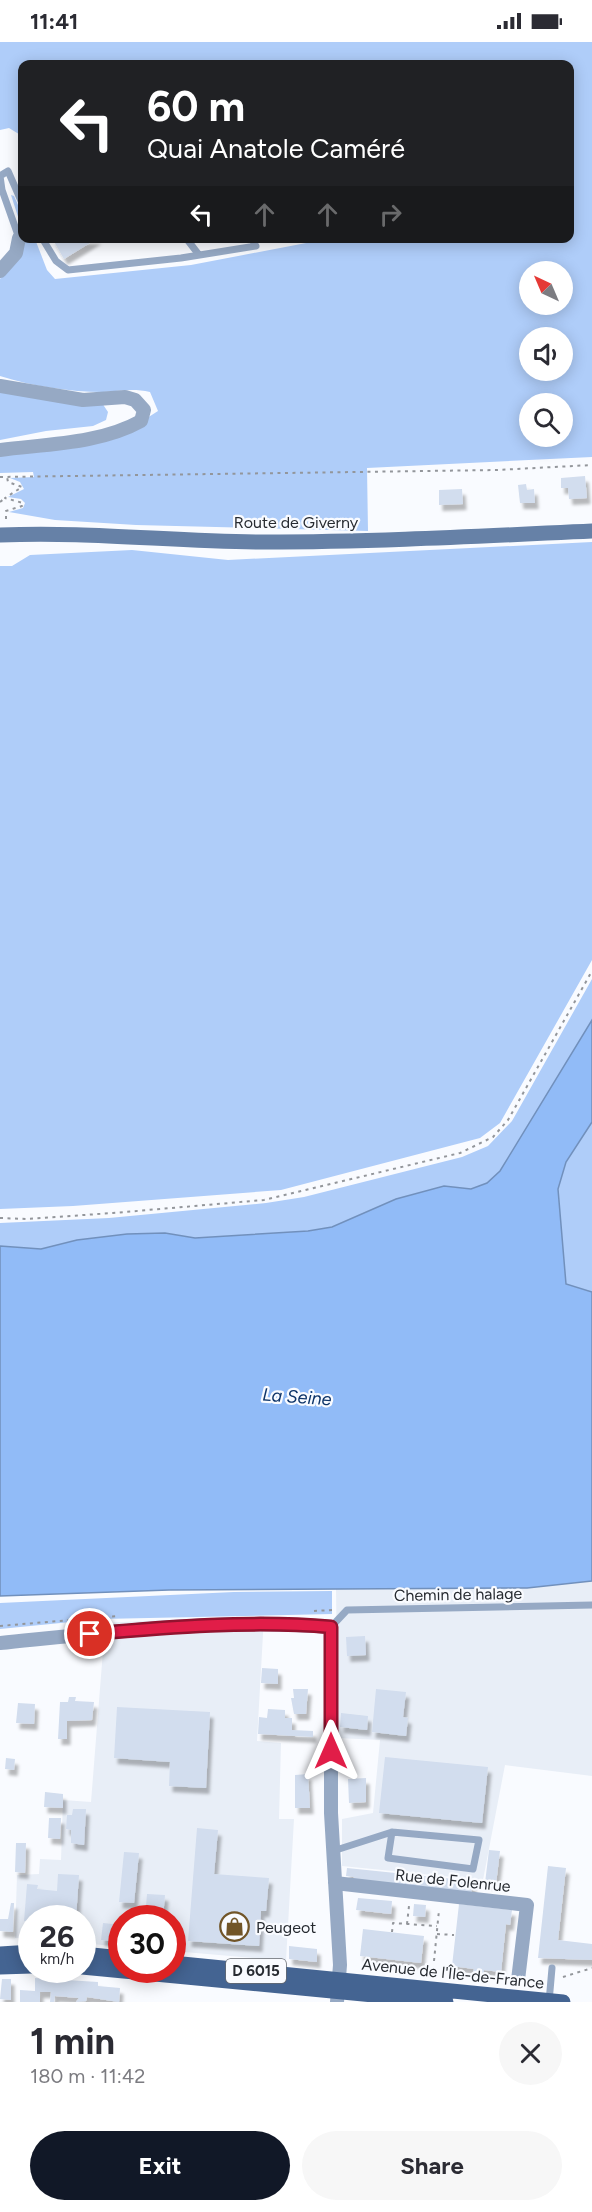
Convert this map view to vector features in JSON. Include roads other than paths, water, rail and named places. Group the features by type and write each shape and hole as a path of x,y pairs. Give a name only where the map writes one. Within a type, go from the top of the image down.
{"main road":[{"name":"Route de Giverny","path":"3,529 263,542 396,540 592,531"},
{"path":"0,1954 18,1953"},
{"name":"D 6015","path":"186,1965 338,1991"},
{"path":"0,1967 18,1966"},
{"name":"D 6015","path":"96,1968 338,1991"},
{"name":"Avenue de l'Île-de-France","path":"338,1991 554,2002"},
{"name":"Avenue de l'Île-de-France","path":"338,1991 447,2002"}],"street":[{"path":"0,271 16,253 18,243"},
{"path":"0,386 83,400 125,397 135,400 144,410 141,421 125,430 100,437 0,450"},
{"path":"0,1643 135,1630 297,1624 331,1627 333,1851 338,1991"},
{"name":"Rue de Folenrue","path":"335,1883 527,1905 518,1980"}],"lane":[{"path":"18,194 8,171 0,176 2,189 18,235"},
{"path":"45,243 56,261 68,270 199,255 256,246 254,243"},
{"path":"190,243 199,255"},
{"name":"Chemin de halage","path":"331,1627 347,1610 592,1605"},
{"path":"333,1851 392,1832 479,1840 473,1869 388,1858 392,1832"},
{"path":"552,1968 554,2002"}],"water":[{"name":"La Seine","path":"592,1020 592,1122 566,1162 558,1189 566,1284 592,1292 592,1581 527,1588 169,1590 0,1596 0,1246 41,1249 77,1240 127,1234 165,1233 195,1238 308,1231 332,1227 396,1199 444,1186 471,1189 487,1183 500,1171"}],"place":[{"name":"Peugeot","path":"235,1927"}]}
